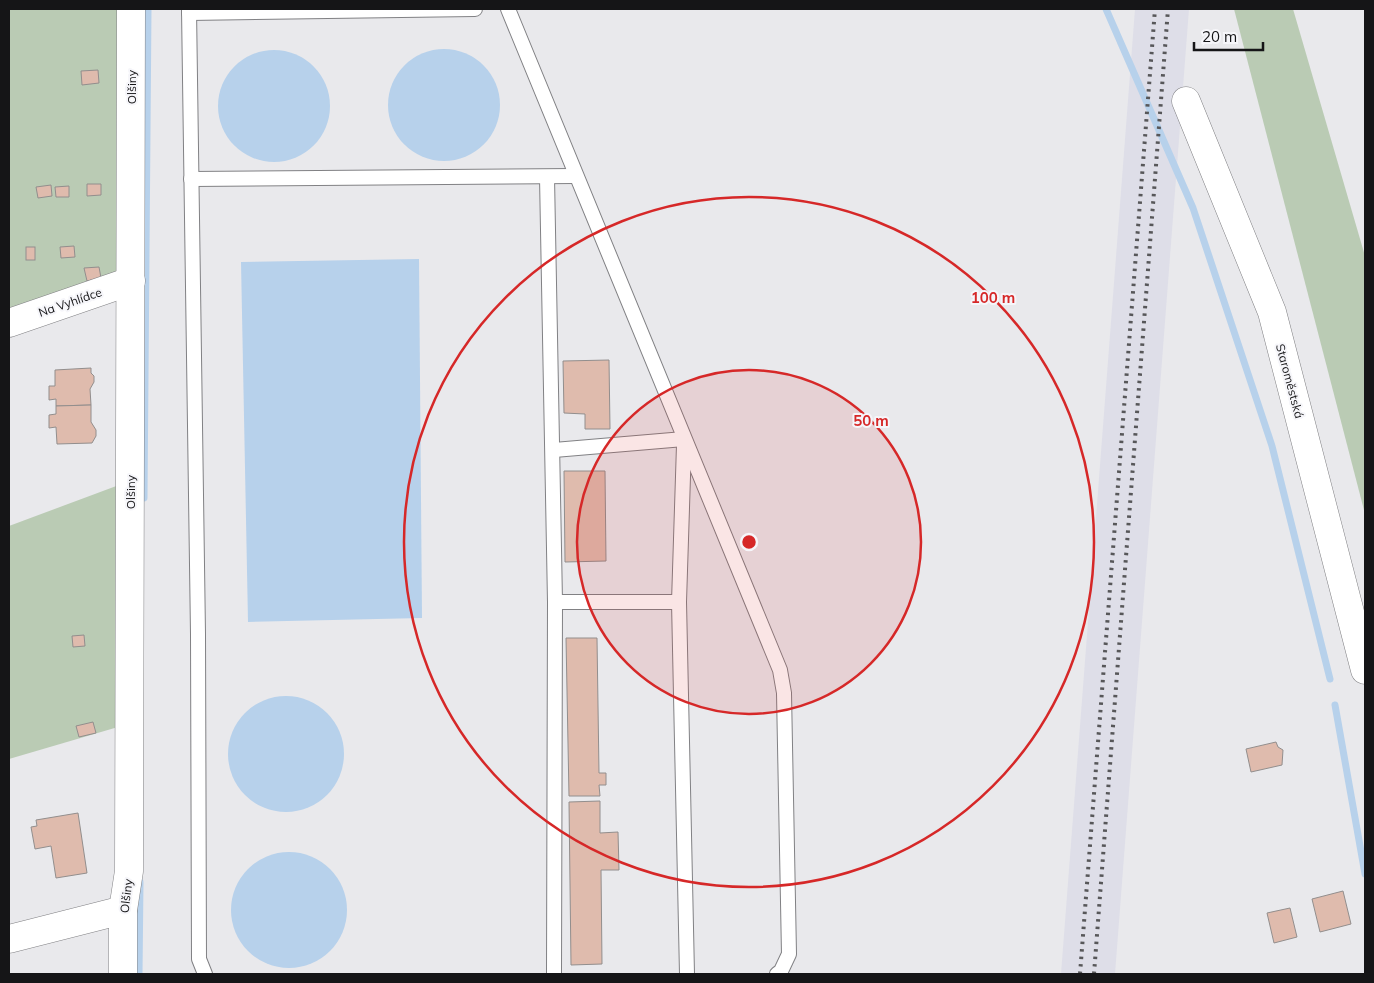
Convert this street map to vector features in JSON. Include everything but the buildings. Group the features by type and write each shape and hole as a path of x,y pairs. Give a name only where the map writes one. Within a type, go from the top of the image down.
{"street":[{"name":"Olšiny","path":"123,974 123,910 129,871 132,9"},
{"name":"Staroměstská","path":"1186,101 1272,312 1365,670"},
{"name":"Na Vyhlídce","path":"9,323 131,281"},
{"path":"9,939 123,910"}],"lane":[{"path":"205,974 199,959 189,11 475,9"},
{"path":"508,9 575,176 780,670 784,693 789,954 777,974"},
{"path":"191,179 575,176"},
{"path":"547,177 554,450 554,974"},
{"path":"554,450 684,439"},
{"path":"684,439 679,602 687,974"},
{"path":"555,602 679,602"}],"shaded area":[{"path":"1135,9 1189,9 1115,974 1061,974"}],"green space":[{"path":"9,9 120,9 116,277 9,314"},
{"path":"1234,9 1293,9 1365,256 1365,514"},
{"path":"119,485 118,727 9,759 9,526"}],"water":[{"path":"444,49 466,53 484,65 496,83 500,105 496,127 484,145 466,157 444,161 422,157 404,145 392,127 388,105 392,83 404,65 422,53"},
{"path":"274,50 295,54 313,67 326,85 330,106 326,127 313,145 295,158 274,162 253,158 235,145 222,127 218,106 222,85 235,67 253,54"},
{"path":"419,259 422,618 248,622 241,262"},
{"path":"286,696 308,700 327,713 340,732 344,754 340,776 327,795 308,808 286,812 264,808 245,795 232,776 228,754 232,732 245,713 264,700"},
{"path":"289,852 311,857 330,869 342,888 347,910 342,932 330,951 311,963 289,968 267,963 248,951 236,932 231,910 236,888 248,869 267,857"}],"waterway":[{"path":"144,498 148,9"},
{"path":"1106,9 1193,208 1272,446 1330,679"},
{"path":"1335,705 1365,874"},
{"path":"139,974 140,882"}],"railway":[{"path":"1080,974 1155,9"},
{"path":"1094,974 1168,9"}]}
